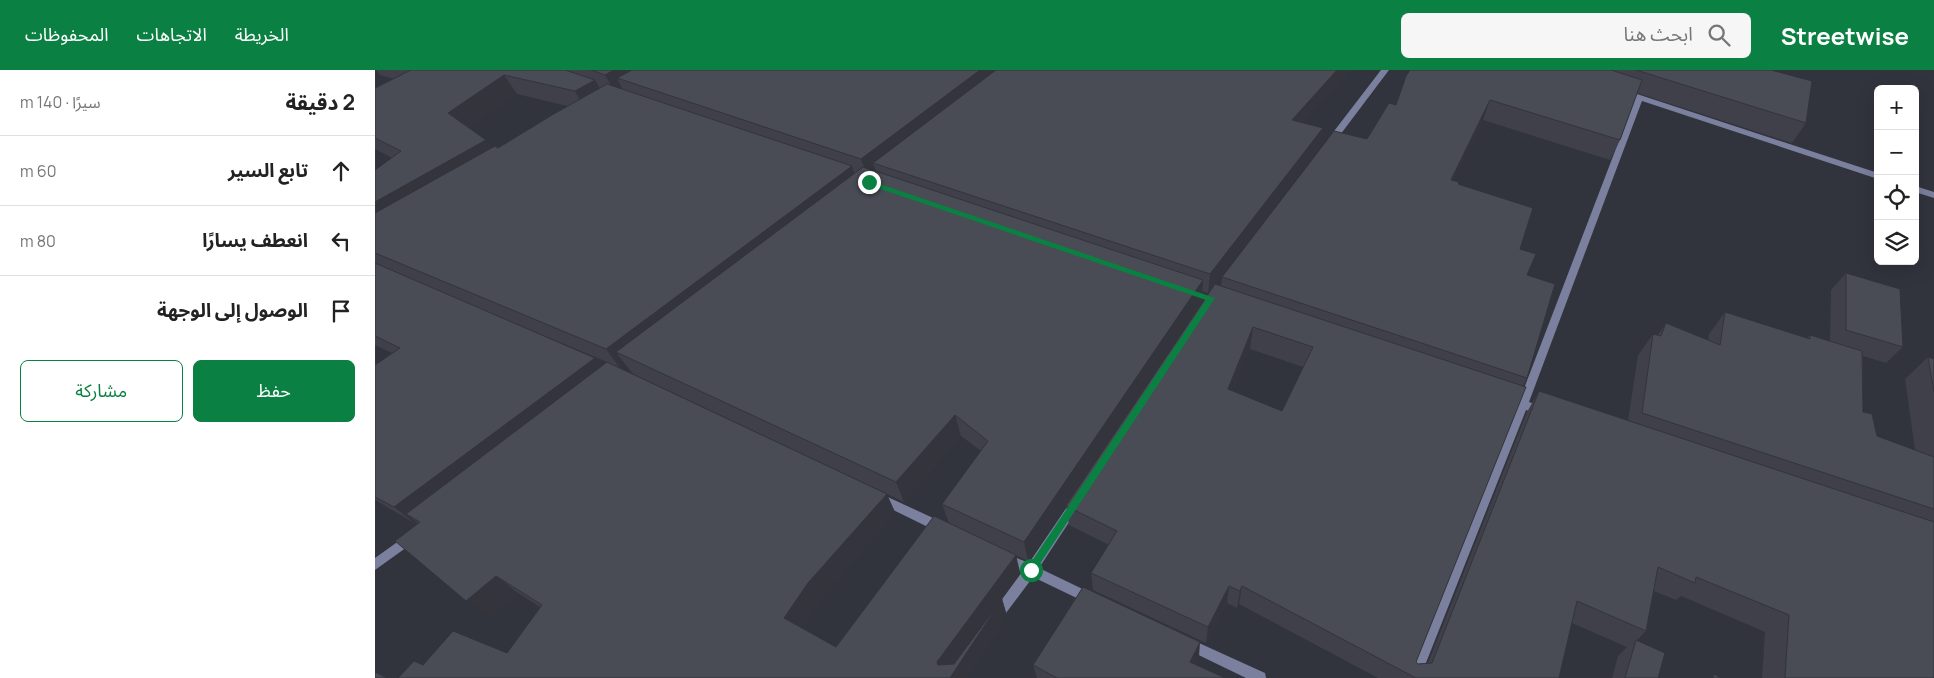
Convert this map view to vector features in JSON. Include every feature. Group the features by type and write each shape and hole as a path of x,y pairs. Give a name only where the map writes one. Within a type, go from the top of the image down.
{"street":[{"path":"1325,149 1385,70"},
{"path":"1622,92 1875,175"},
{"path":"1413,678 1523,404 1639,98"},
{"path":"1919,190 1934,195"},
{"path":"1494,395 1551,414"},
{"path":"871,494 951,532"},
{"path":"991,624 1031,570 1080,496"},
{"path":"375,565 421,530"},
{"path":"995,553 1101,603"},
{"path":"1180,641 1259,678"}],"building":[{"path":"411,70 565,70 595,80 575,91 504,75 448,113 486,140 375,202 375,170 401,151 375,138 375,88"},
{"path":"591,70 614,70 605,75"},
{"path":"632,70 980,70 861,159 617,78"},
{"path":"996,70 1337,70 1292,120 1323,128 1210,274 873,163"},
{"path":"1410,70 1611,70 1642,80 1620,140 1490,100 1451,180 1459,182 1458,184 1533,208 1520,249 1536,254 1527,275 1555,284 1527,378 1222,277 1334,131 1367,139 1389,103 1396,105"},
{"path":"1636,70 1771,70 1812,81 1806,123"},
{"path":"607,84 852,166 606,349 375,253 375,213 495,146 498,148"},
{"path":"863,167 1203,280 1024,542 942,504 988,441 955,415 896,482 616,352"},
{"path":"375,263 595,358 394,507 375,497 375,365 400,348 375,336"},
{"path":"1846,273 1900,289 1903,347 1846,330"},
{"path":"1215,284 1526,387 1416,662 1418,664 1432,663 1539,391 1934,522 1934,678 1785,678 1789,615 1696,577 1695,583 1658,567 1646,631 1577,601 1559,678 1416,678 1242,586 1240,591 1229,586 1208,627 1091,573 1117,531 1066,506","holes":["1253,327 1313,347 1282,411 1228,389"]},
{"path":"1725,312 1810,339 1810,335 1862,351 1863,412 1872,414 1877,436 1934,457 1934,509 1642,413 1653,334 1661,336 1666,323 1720,345"},
{"path":"1928,357 1934,359 1934,392"},
{"path":"607,362 887,494 808,583 784,618 836,647 934,516 1016,555 937,662 938,665 954,664 1002,599 950,678 398,678 414,661 423,665 453,631 507,653 542,605 496,576 466,601 395,541 420,522 406,514"},
{"path":"1083,587 1200,642 1190,662 1225,678 1057,678 1033,665"},
{"path":"1636,640 1665,653 1658,678 1625,678"},
{"path":"375,672 387,678 375,678"},
{"path":"1714,674 1721,678 1713,678"}],"route":[{"path":"869,182 1211,298 1031,570"}]}
